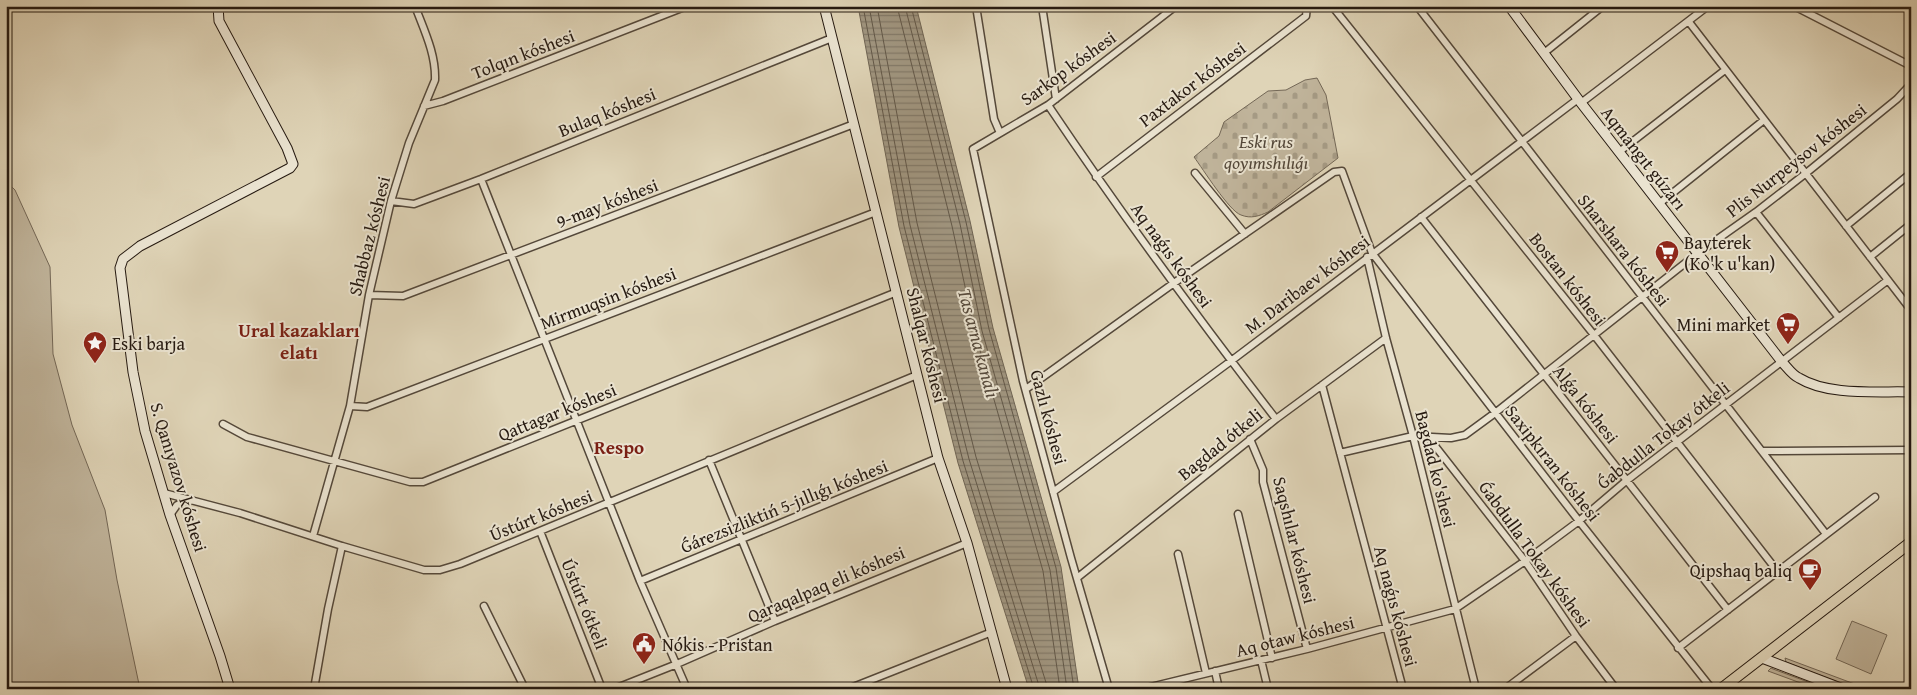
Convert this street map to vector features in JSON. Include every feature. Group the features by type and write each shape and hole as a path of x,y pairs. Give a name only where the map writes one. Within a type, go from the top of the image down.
{"main road":[{"path":"1721,689 1911,542"}],"street":[{"name":"S. Qanıyazov kóshesi","path":"218,6 219,21 287,148 293,164 290,168 135,249 123,259 120,268 136,389 144,431 170,515 218,648 230,689"},
{"name":"Shabbaz kóshesi","path":"313,536 350,406 369,295 391,201 409,143 435,80 436,68 433,53 415,6"},
{"name":"Tolqın kóshesi","path":"424,106 442,102 687,6"},
{"name":"Shalqar kóshesi","path":"824,6 938,458 966,543 1007,689"},
{"path":"976,6 994,119 1000,133"},
{"path":"1042,6 1056,99"},
{"name":"Sarkop kóshesi","path":"973,149 1048,105 1176,6"},
{"name":"Paxtakor kóshesi","path":"1096,177 1306,16 1307,6"},
{"name":"Bostan kóshesi","path":"1332,6 1594,335 1778,572"},
{"name":"Sharshara kóshesi","path":"1417,6 1826,534"},
{"name":"Aqmangıt gúzarı","path":"1509,6 1579,101 1782,362 1796,377 1813,386 1846,390 1911,392"},
{"path":"1544,53 1603,6"},
{"name":"M. Daribaev kóshesi","path":"1053,492 1231,361 1471,179 1689,22 1708,6"},
{"path":"1794,6 1911,66"},
{"path":"1689,22 1911,310"},
{"name":"Bulaq kóshesi","path":"391,201 414,204 832,38"},
{"path":"1619,152 1725,70"},
{"name":"Plis Nurpeysov kóshesi","path":"1340,453 1413,436 1451,438 1465,435 1496,413 1698,252 1756,212 1805,174 1897,99 1911,84"},
{"name":"Aq naǵıs kóshesi","path":"1048,105 1096,177 1276,419"},
{"path":"1660,203 1764,120"},
{"name":"9-may kóshesi","path":"369,295 403,296 854,124"},
{"name":"Gazlı kóshesi","path":"973,149 1026,389 1109,689"},
{"path":"1026,389 1334,172 1342,171 1370,255"},
{"path":"1195,173 1245,234"},
{"path":"1846,226 1911,173"},
{"path":"481,179 640,581 687,689"},
{"name":"Mirmuqsin kóshesi","path":"350,406 367,407 876,212"},
{"path":"1756,212 1839,318"},
{"name":"Alǵa kóshesi","path":"1421,217 1728,610"},
{"path":"1870,257 1911,224"},
{"name":"Bagdad ko'shesi","path":"1370,255 1386,338 1413,436 1476,689"},
{"name":"Saxipkıran kóshesi","path":"1370,255 1712,689"},
{"name":"Ǵabdulla Tokay ótkeli","path":"1455,609 1579,521 1626,481 1888,280"},
{"name":"Qattagar kóshesi","path":"223,424 247,437 410,482 423,482 897,292"},
{"name":"Bagdad ótkeli","path":"1077,578 1250,439 1386,338"},
{"name":"Ústúrt kóshesi","path":"164,494 240,513 424,570 440,570 460,564 918,375"},
{"name":"Aq naǵıs kóshesi","path":"1322,385 1403,689"},
{"name":"Ǵabdulla Tokay kóshesi","path":"1428,437 1525,561 1576,636 1616,689"},
{"name":"Saqshılar kóshesi","path":"1250,439 1263,470 1263,482 1307,649"},
{"path":"1762,451 1911,450"},
{"name":"Ǵárezsizliktiń 5-jıllıǵı kóshesi","path":"640,581 742,541 938,458"},
{"path":"709,460 775,621"},
{"path":"1678,648 1875,497"},
{"path":"170,515 177,505 192,500"},
{"path":"1238,514 1272,658"},
{"name":"Ústúrt ótkeli","path":"540,531 602,689"},
{"name":"Qaraqalpaq eli kóshesi","path":"614,689 966,543"},
{"path":"314,689 328,609 342,546"},
{"path":"1178,554 1206,674"},
{"path":"484,606 525,689"},
{"name":"Aq otaw kóshesi","path":"1142,689 1153,688 1272,658 1455,609"},
{"path":"848,689 992,632"},
{"path":"1505,689 1576,636"},
{"path":"1762,658 1843,689"},
{"path":"1262,660 1268,689"},
{"path":"1215,671 1219,689"}],"green space":[{"name":"Eski rus qoyımshılıǵı","path":"1317,78 1326,95 1338,158 1268,212 1248,217 1241,215 1223,198 1194,157 1219,136 1224,122 1268,91 1286,90 1305,80"},
{"path":"6,181 15,190 50,267 53,354 72,425 105,510 117,580 140,689 6,689"},
{"path":"1852,621 1887,635 1871,674 1836,659"},
{"path":"1785,658 1868,689 1856,689 1786,662"},
{"path":"1771,668 1827,689 1817,689 1768,671"}],"water":[{"name":"Tas arna kanalı","path":"858,6 916,6 970,221 993,328 1061,567 1079,689 1029,689 958,463 899,227"}],"place":[{"name":"Bayterek (Ko'k u'kan)","path":"1667,273"},
{"name":"Mini market","path":"1788,345"},
{"name":"Eski barja","path":"95,364"},
{"name":"Qipshaq baliq","path":"1810,591"},
{"name":"Nókis - Pristan","path":"644,665"}],"district":[{"name":"Ural kazakları elatı","path":"299,341"},
{"name":"Respo","path":"619,447"}]}
